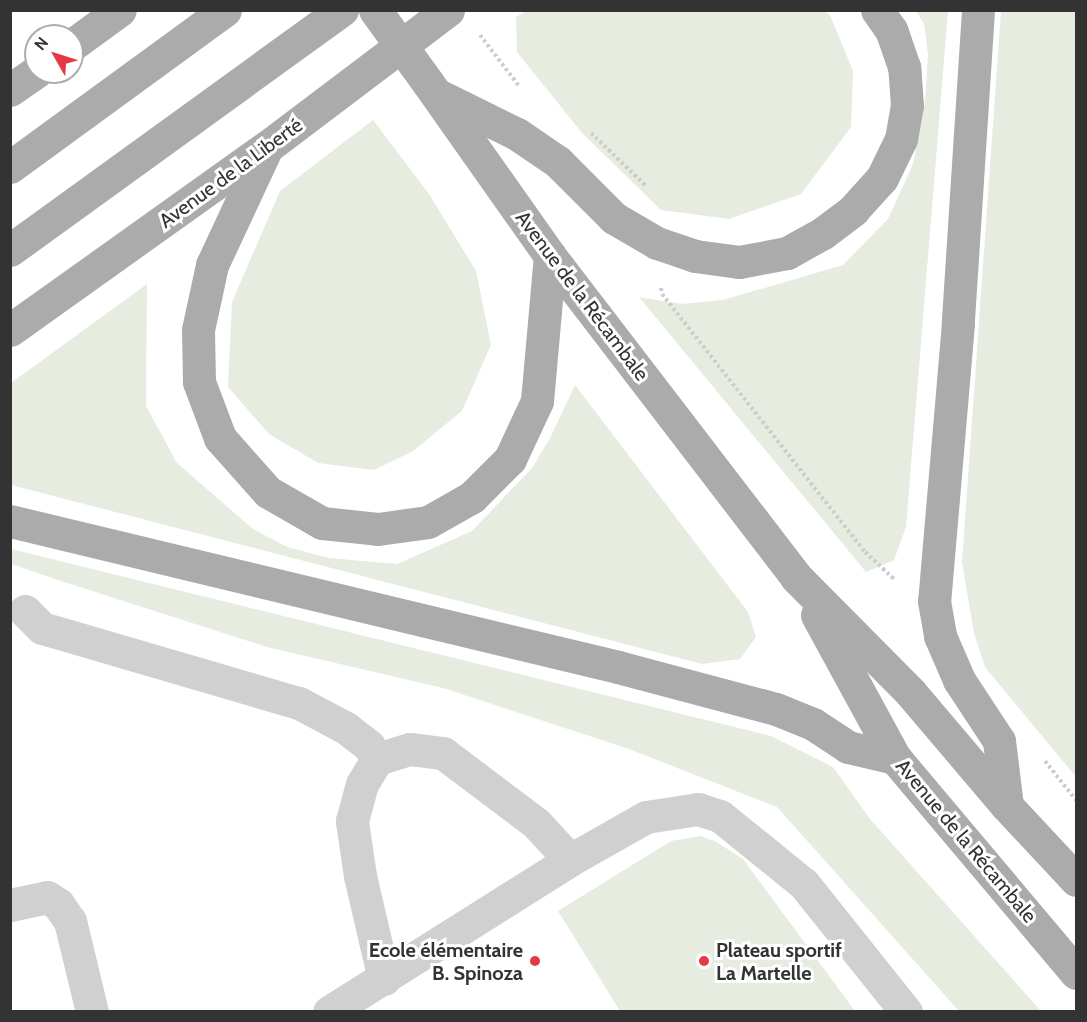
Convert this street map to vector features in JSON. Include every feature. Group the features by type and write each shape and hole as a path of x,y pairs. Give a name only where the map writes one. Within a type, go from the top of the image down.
{"main road":[{"path":"84,36 120,10"},
{"path":"10,167 225,10"},
{"path":"10,250 342,10"},
{"name":"Avenue de la Récambale","path":"375,10 550,256 796,577 911,693 1007,806 1077,880"},
{"name":"Avenue de la Liberté","path":"10,330 267,147 448,10"},
{"path":"432,89 525,139 558,162 614,218 657,243 695,255 739,261 787,253 823,232 853,210 882,178 901,139 907,106 903,67 891,30 877,10"},
{"path":"978,10 958,322 934,601 940,636 959,680 999,741 1007,806"},
{"path":"10,90 24,80"},
{"path":"267,147 212,265 198,330 199,382 220,438 268,492 322,523 378,530 428,522 472,497 510,459 537,401 550,256"},
{"path":"10,521 618,667 776,709 813,724 848,747 895,758"},
{"name":"Avenue de la Récambale","path":"796,577 895,758 1077,973"}],"street":[{"path":"25,611 42,628 299,703 346,728 369,746 377,759"},
{"path":"384,979 360,876 352,822 362,784 377,759 411,748 443,753 536,823 570,860"},
{"path":"329,1011 384,979 570,860 646,818 698,809 720,816 804,884 906,1011"},
{"path":"10,905 47,897 58,904 70,921 92,1011"}],"path":[{"path":"475,29 516,83 525,90"},
{"path":"584,128 645,186 657,243 662,294 865,552 905,589 934,601"},
{"path":"1040,756 1077,800"}],"shaded area":[{"path":"526,11 824,11 830,15 853,71 851,127 801,194 729,219 661,210 582,133 517,52 516,17"},
{"path":"916,11 948,11 906,527 894,560 866,572 639,297 682,304 723,300 843,265 888,219 913,164 925,103 928,54 924,24"},
{"path":"1001,11 1076,11 1076,777 985,667 974,633 962,562"},
{"path":"373,120 429,194 476,271 491,345 462,411 413,451 374,470 318,463 269,434 228,387 232,302 280,191"},
{"path":"147,284 146,406 177,463 253,529 287,547 329,558 397,564 472,531 532,468 550,438 575,385 748,612 756,637 740,659 702,664 11,485 11,383"},
{"path":"11,549 771,736 833,767 870,819 1041,1011 959,1011 777,807 629,749 443,688 267,647 61,581 11,564"},
{"name":"Plateau sportif La Martelle","path":"700,836 715,841 743,859 855,1011 620,1011 558,911 671,841"}],"place":[{"name":"Ecole élémentaire B. Spinoza","path":"535,961"},
{"name":"Plateau sportif La Martelle","path":"704,961"}]}
